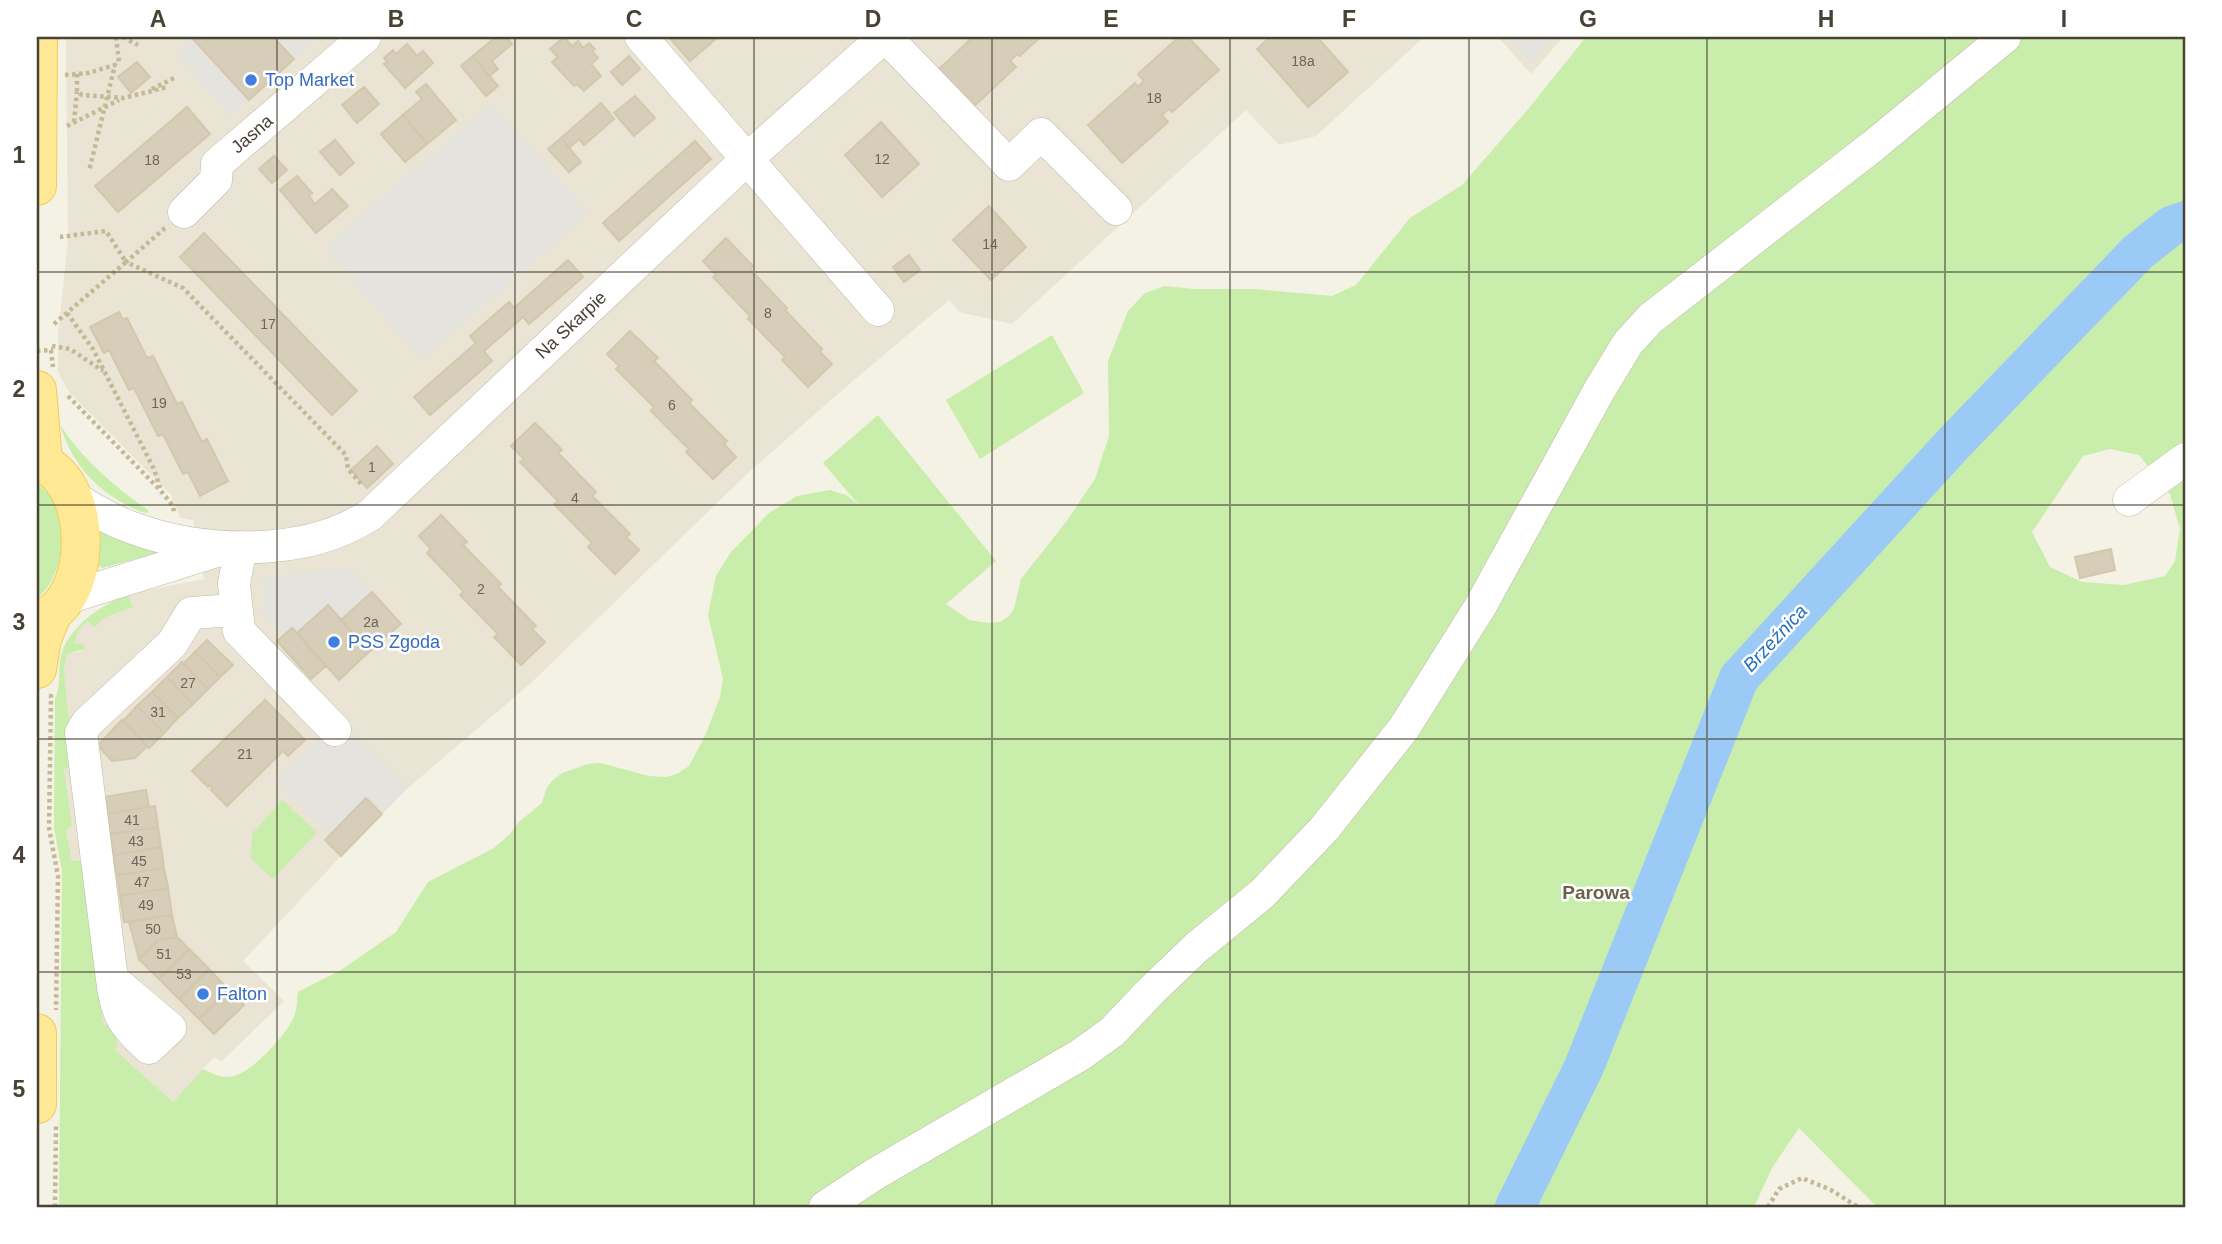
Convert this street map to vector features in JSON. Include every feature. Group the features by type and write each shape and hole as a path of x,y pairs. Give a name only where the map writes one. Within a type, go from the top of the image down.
{"main road":[{"path":"37,186 38,37"},
{"path":"44,683 42,639 52,611 74,583 80,554 79,518 73,497 57,472 40,462 52,386"},
{"path":"46,1108 47,1025"}],"street":[{"name":"Jasna","path":"184,212 216,180 217,164 365,37"},
{"path":"641,37 878,310"},
{"path":"885,37 1009,165 1041,134 1116,209"},
{"name":"Na Skarpie","path":"223,546 314,540 356,524 370,515 747,159 885,37"},
{"path":"825,1207 875,1174 1080,1055 1112,1032 1151,990 1262,894 1324,829 1404,728 1479,607 1628,343 1651,318 1873,146 2005,37"},
{"path":"2129,500 2185,459"},
{"path":"73,497 129,527 169,538 223,546"},
{"path":"223,546 234,584 239,631 334,730"},
{"path":"52,611 223,546"},
{"path":"112,979 81,733 87,723 172,643 191,613 236,610"}],"path":[{"path":"116,37 119,62"},
{"path":"123,37 138,45"},
{"path":"60,76 115,65 89,172"},
{"path":"75,122 77,74"},
{"path":"152,89 176,77"},
{"path":"60,130 122,98 168,87"},
{"path":"77,92 82,95 122,98"},
{"path":"54,324 184,212"},
{"path":"60,237 106,231 126,262 183,288 346,455 348,468 367,490"},
{"path":"68,313 93,349 154,469 161,491"},
{"path":"52,346 70,349 105,372"},
{"path":"37,351 51,351 52,386 161,491 173,506 176,517 183,523 198,526 223,546"},
{"path":"44,683 49,828 58,876 47,1025"},
{"path":"46,1108 55,1207"},
{"path":"1768,1207 1779,1189 1802,1178 1831,1189 1858,1207"}],"shaded area":[{"path":"66,37 1424,37 1316,136 1279,145 1246,110 1012,324 959,312 949,300 848,385 749,472 531,683 409,787 341,856 243,961 284,1001 221,1062 214,1057 173,1102 115,1050 104,1025 89,927 97,926 83,860 72,861 66,831 72,825 64,768 73,766 64,669 67,654 83,651 73,645 79,630 87,621 94,626 106,617 133,607 128,594 204,579 193,520 180,518 171,495 69,392 58,372 58,335 68,240"},
{"path":"273,37 319,37 294,59"},
{"path":"1498,37 1563,37 1531,74"},
{"path":"1506,37 1553,37 1532,62"},
{"path":"193,39 249,100 231,116 177,54"},
{"path":"492,103 588,214 421,359 325,248"},
{"path":"349,567 372,592 341,620 328,605 297,633 291,628 283,635 262,614 262,578"},
{"path":"332,709 409,787 382,814 366,799 330,835 277,781 321,737"}],"green space":[{"path":"1586,37 1997,37 1641,322 1472,611 1320,826 1103,1032 814,1207 59,1207 62,871 54,828 55,699 63,649 76,628 95,612 128,594 133,607 106,617 94,627 87,621 79,630 74,644 83,643 84,649 67,654 64,669 73,766 64,769 72,825 66,831 72,861 84,860 98,926 89,927 104,1025 114,1025 117,1045 115,1050 173,1102 203,1069 218,1076 230,1077 250,1068 289,1026 295,1013 298,992 341,970 396,932 428,882 494,848 542,803 546,789 562,773 600,763 649,776 666,777 689,766 705,736 720,697 723,679 708,615 716,576 731,552 769,513 797,496 830,490 846,495 859,505 823,463 878,415 996,561 946,604 969,620 1000,622 1014,609 1021,579 1066,522 1095,479 1109,436 1108,361 1128,311 1145,293 1165,286 1254,289 1332,296 1356,285 1410,218 1462,185"},
{"path":"2013,37 2185,37 2185,1207 1877,1207 1799,1128 1772,1168 1754,1207 836,1207 1018,1096 1283,883 1641,339","holes":["2110,449 2139,455 2170,494 2180,529 2175,561 2165,576 2124,585 2082,582 2050,567 2032,532 2083,456"]},
{"path":"1052,335 1084,393 980,459 946,400"},
{"path":"60,424 88,459 124,493 148,510 148,513 112,496 83,470 64,437"},
{"path":"37,484 49,494 56,506 62,534 53,577 37,598"},
{"path":"100,529 169,550 102,568 99,566"},
{"path":"282,800 317,832 273,879 251,859 252,834"}],"building":[{"name":"Top Market","path":"273,37 294,59 249,100 193,39"},
{"path":"496,37 506,37 512,44 492,61 498,69 489,76 473,56"},
{"path":"564,37 572,46 578,41 583,48 589,43 595,49 592,51 598,58 591,64 601,76 584,91 577,84 574,86 552,62 558,57 550,49"},
{"path":"669,37 718,37 690,61"},
{"path":"973,37 1040,37 1020,56 1017,54 1010,61 1016,67 972,108 937,71"},
{"path":"1179,37 1188,37 1219,70 1172,112 1169,109 1162,115 1168,122 1122,163 1088,125 1135,83 1138,87 1144,81 1138,74"},
{"path":"1270,37 1317,37 1348,72 1308,107 1257,49"},
{"path":"407,44 417,56 423,51 433,63 405,88 384,64 387,62 384,58 393,50 396,54"},
{"path":"473,56 498,86 486,96 461,66"},
{"path":"629,56 640,69 622,85 611,72"},
{"path":"137,62 150,77 131,93 118,77"},
{"path":"426,84 456,120 427,144 403,115 422,99 416,92"},
{"path":"364,87 379,104 357,123 342,105"},
{"path":"635,96 655,118 634,136 614,113"},
{"path":"601,103 614,119 584,145 579,139 569,148 561,138"},
{"path":"187,107 210,134 118,212 95,186"},
{"path":"403,115 427,144 405,162 381,134"},
{"path":"881,122 919,164 882,197 845,155"},
{"path":"561,138 581,162 569,172 548,149"},
{"path":"335,140 354,163 340,175 320,152"},
{"path":"695,141 711,159 619,241 603,223"},
{"path":"274,156 287,170 272,183 259,169"},
{"path":"297,176 312,193 309,196 315,204 332,189 348,206 316,233 280,190"},
{"path":"989,206 1026,247 991,280 953,240"},
{"path":"204,233 357,391 332,415 180,257"},
{"path":"726,238 753,266 750,269 787,308 785,310 822,349 820,352 832,364 808,387 782,360 785,357 748,319 750,316 713,277 716,275 703,261"},
{"path":"909,255 920,270 904,282 893,267"},
{"path":"568,260 583,277 529,324 523,317 484,351 492,361 430,415 414,397 476,343 470,336 509,302 514,308"},
{"path":"119,312 123,320 127,318 147,358 153,356 177,404 182,402 202,442 207,439 228,481 200,496 188,472 183,474 163,434 158,436 134,388 129,390 109,350 104,353 90,327"},
{"path":"630,331 658,358 654,361 692,400 689,403 727,441 724,444 736,457 713,479 686,452 689,449 651,411 654,407 616,369 619,366 607,354"},
{"path":"535,423 562,450 558,453 596,492 592,496 630,534 626,537 639,550 615,574 588,547 592,543 554,504 558,501 520,462 524,459 511,446"},
{"path":"377,446 393,464 367,488 351,470"},
{"path":"441,515 467,542 463,545 501,584 498,587 536,626 532,629 545,642 521,665 494,637 498,634 460,595 464,592 427,553 431,549 419,536"},
{"path":"2111,549 2115,570 2080,578 2075,557"},
{"path":"372,592 401,624 370,651 341,620"},
{"name":"PSS Zgoda","path":"328,605 370,651 339,680 297,633"},
{"path":"292,628 326,666 311,679 277,641"},
{"path":"207,640 233,665 220,677 195,652"},
{"path":"195,652 220,677 208,689 183,664"},
{"path":"182,662 208,689 193,704 167,677"},
{"path":"167,677 193,704 178,718 152,692"},
{"path":"152,692 178,718 164,733 137,706"},
{"path":"265,700 305,740 288,756 283,751 227,806 211,790 213,789 210,785 208,787 192,771"},
{"path":"137,706 164,733 149,748 123,721"},
{"path":"122,720 147,746 135,758 112,761 101,749 100,743"},
{"path":"146,790 149,807 107,814 104,797"},
{"path":"366,798 382,814 341,856 325,840"},
{"path":"155,806 158,827 110,834 107,814"},
{"path":"158,827 161,847 113,855 110,834"},
{"path":"161,847 164,868 117,875 113,855"},
{"path":"164,868 168,888 120,896 117,875"},
{"path":"168,888 172,915 124,922 120,896"},
{"path":"172,915 177,937 158,940 139,959 129,922"},
{"path":"177,937 189,949 159,979 139,959 158,940"},
{"path":"189,949 209,969 179,999 159,979"},
{"name":"Falton","path":"209,969 228,989 199,1019 179,999"},
{"path":"228,989 244,1005 214,1034 199,1019"}],"waterway":[{"name":"Brzeźnica","path":"1515,1207 1584,1067 1739,678 1954,443 2138,252 2171,226 2185,221"}],"place":[{"name":"Top Market","path":"251,80"},
{"name":"PSS Zgoda","path":"334,642"},
{"name":"Falton","path":"203,994"}],"district":[{"name":"Parowa","path":"1596,892"}]}
